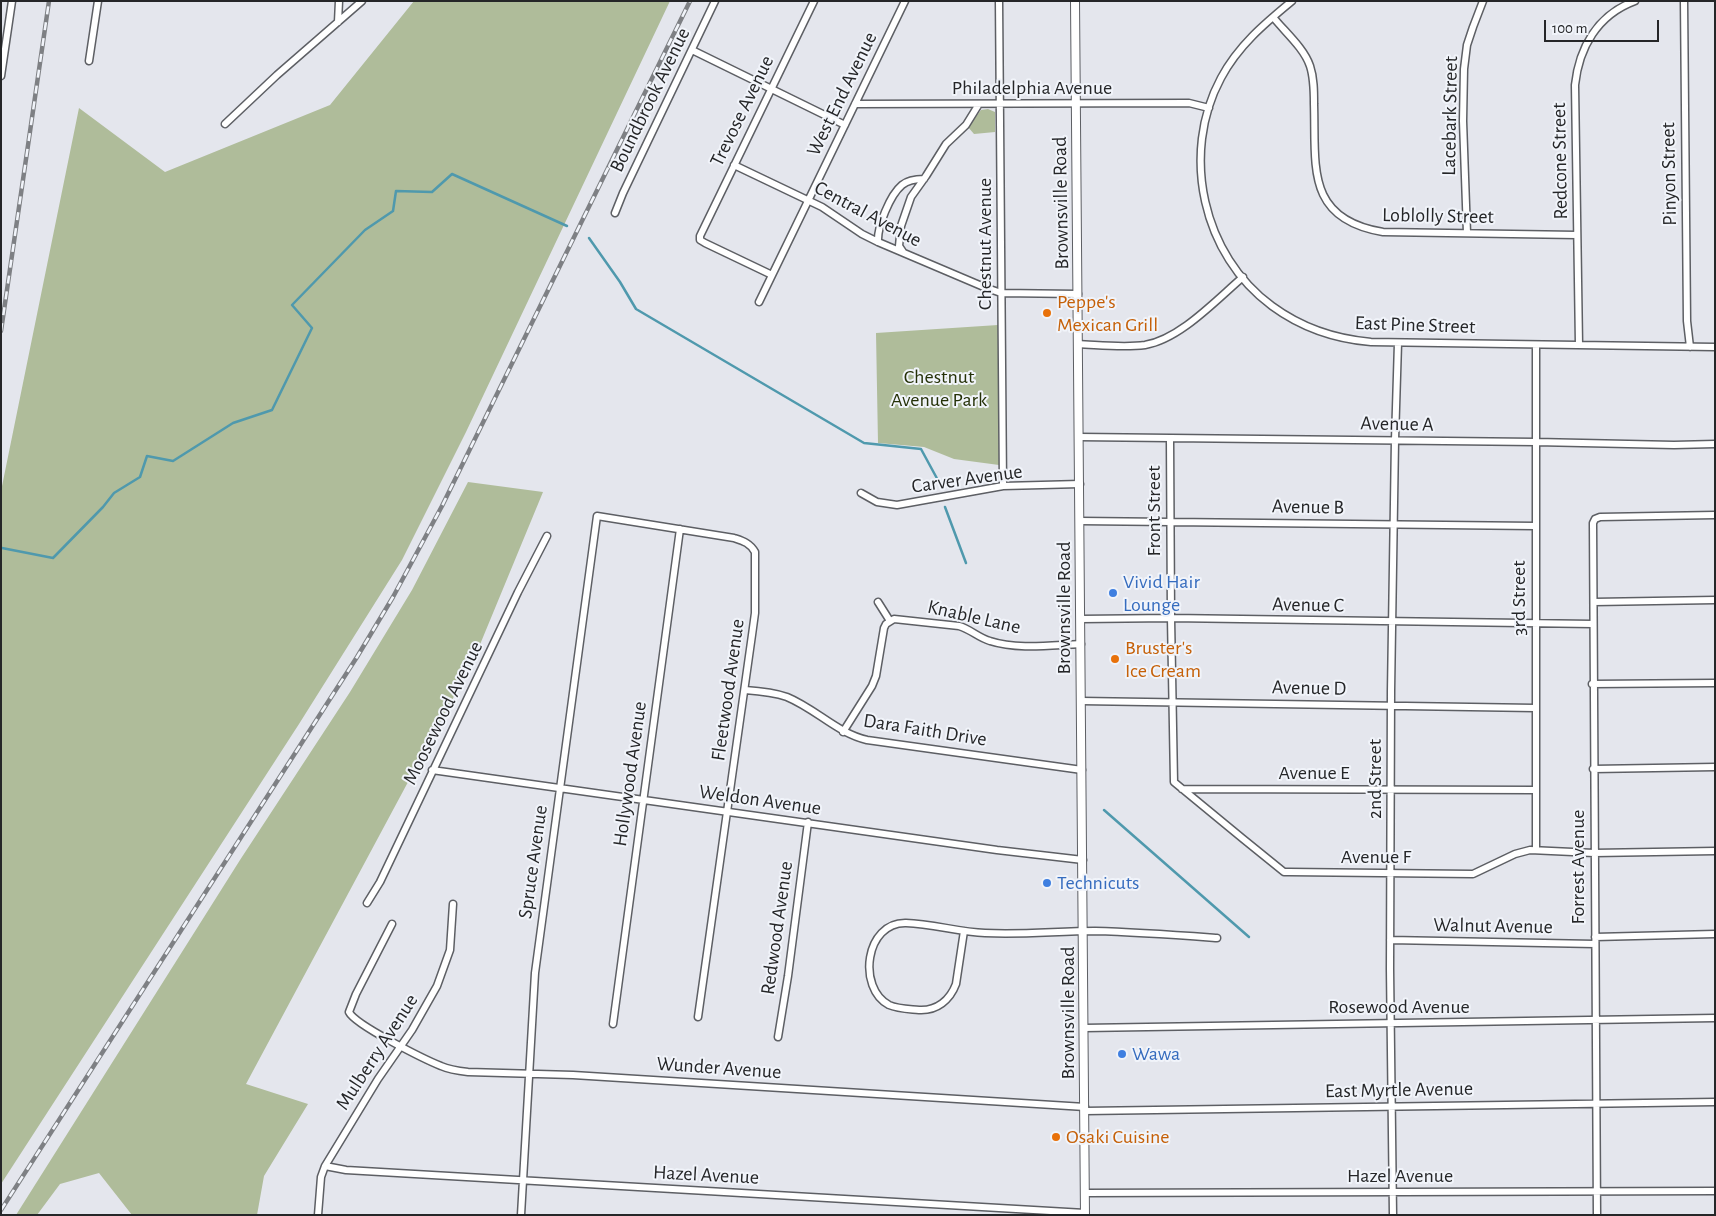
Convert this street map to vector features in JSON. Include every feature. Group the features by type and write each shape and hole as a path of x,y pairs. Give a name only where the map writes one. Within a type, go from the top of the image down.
{"street":[{"path":"1,76 12,1"},
{"path":"89,61 98,1"},
{"path":"338,22 339,1"},
{"path":"225,124 277,75 362,1"},
{"name":"Boundbrook Avenue","path":"615,213 715,1"},
{"name":"Trevose Avenue","path":"772,275 705,243 700,240 700,236 814,1"},
{"name":"West End Avenue","path":"759,302 905,1"},
{"name":"Chestnut Avenue","path":"999,1 1003,486"},
{"name":"Brownsville Road","path":"1075,1 1085,1214"},
{"name":"East Pine Street","path":"1292,1 1250,37 1237,52 1220,80 1209,108 1200,153 1200,170 1204,198 1218,242 1243,278 1271,306 1286,316 1313,329 1353,341 1715,347"},
{"name":"Lacebark Street","path":"1467,233 1463,121 1464,69 1467,45 1483,1"},
{"name":"Redcone Street","path":"1579,345 1575,86 1579,61 1591,36 1602,23 1616,11 1635,1"},
{"name":"Pinyon Street","path":"1684,1 1687,321 1690,347"},
{"name":"Loblolly Street","path":"1273,17 1304,55 1310,66 1314,90 1316,177 1321,192 1334,210 1351,223 1383,232 1577,234"},
{"path":"692,50 845,125"},
{"name":"Philadelphia Avenue","path":"855,104 1189,103 1209,108"},
{"path":"904,253 899,246 903,216 911,197 946,144 966,125 979,104"},
{"name":"Central Avenue","path":"734,164 838,216 862,234 878,242 1002,293 1078,294"},
{"path":"878,242 878,232 896,192 913,179 924,179"},
{"path":"1078,344 1134,346 1164,339 1186,326 1243,278"},
{"name":"2nd Street","path":"1393,1215 1390,873 1392,622 1398,343"},
{"name":"3rd Street","path":"1536,345 1536,850"},
{"name":"Avenue A","path":"1079,437 1715,444"},
{"name":"Front Street","path":"1170,439 1171,618 1174,702 1173,776 1177,785 1182,789"},
{"name":"Carver Avenue","path":"861,493 877,502 897,505 1003,486 1080,484"},
{"name":"Forrest Avenue","path":"1597,1215 1592,684 1593,523 1595,519 1600,517 1715,515"},
{"name":"Spruce Avenue","path":"521,1215 535,973 597,516 680,529"},
{"name":"Avenue B","path":"1080,521 1535,526"},
{"name":"Fleetwood Avenue","path":"680,529 744,541 752,546 756,556 754,613 698,1017"},
{"name":"Hollywood Avenue","path":"613,1024 680,529"},
{"name":"Moosewood Avenue","path":"367,903 380,882 432,770 547,536"},
{"path":"1594,602 1715,600"},
{"path":"843,732 872,686 876,676 884,628 890,621 878,602"},
{"name":"Knable Lane","path":"890,621 899,618 959,626 967,628 990,642 1004,644 1081,644"},
{"name":"Avenue C","path":"1081,619 1171,618 1593,624"},
{"path":"1592,684 1715,683"},
{"name":"Dara Faith Drive","path":"744,690 766,691 788,698 843,732 867,740 1082,770"},
{"name":"Avenue D","path":"1081,701 1536,708"},
{"path":"1593,769 1715,767"},
{"name":"Weldon Avenue","path":"432,770 997,850 1083,860"},
{"name":"Avenue E","path":"1182,789 1536,790"},
{"name":"Avenue F","path":"1182,789 1284,872 1473,874 1515,854 1536,850 1594,853 1715,851"},
{"name":"Redwood Avenue","path":"778,1037 808,822"},
{"name":"Mulberry Avenue","path":"318,1215 321,1177 325,1166 428,1004 445,966 452,937 453,904"},
{"path":"964,931 956,984 945,1002 930,1009 896,1008 877,994 871,981 870,953 875,939 885,929 907,923 964,931 997,933 1083,932 1216,938"},
{"name":"Wunder Avenue","path":"392,924 350,1007 351,1016 433,1063 452,1070 582,1076 1085,1109"},
{"name":"Walnut Avenue","path":"1390,940 1594,940 1715,934"},
{"name":"Rosewood Avenue","path":"1084,1028 1715,1018"},
{"name":"East Myrtle Avenue","path":"1085,1109 1715,1102"},
{"name":"Hazel Avenue","path":"325,1166 346,1170 524,1180 968,1211 1085,1214"},
{"name":"Hazel Avenue","path":"1085,1193 1715,1191"}],"green space":[{"path":"414,1 670,1 466,432 402,560 299,724 1,1184 1,491 79,108 165,172 330,105"},
{"path":"988,109 995,112 995,132 974,134 968,127 981,110"},
{"name":"Chestnut Avenue Park","path":"998,325 999,465 954,459 924,447 878,443 876,333"},
{"path":"468,482 543,492 474,659 246,1084 308,1104 264,1176 257,1215 132,1215 99,1173 60,1184 37,1215 16,1215 240,860 350,692 412,590"}],"waterway":[{"path":"2,548 53,558 103,507 114,493 140,477 147,456 173,461 233,423 272,410 312,328 292,305 365,230 393,211 396,191 432,192 452,174 567,226"},
{"path":"589,238 620,282 636,309 864,443 921,449 940,484"},
{"path":"945,507 966,563"},
{"path":"1104,810 1249,937"}],"railway":[{"path":"1,331 49,1"},
{"path":"1,1210 357,657 393,597 442,506 690,1"}],"place":[{"name":"Peppe's Mexican Grill","path":"1047,313"},
{"name":"Vivid Hair Lounge","path":"1113,593"},
{"name":"Bruster's Ice Cream","path":"1115,659"},
{"name":"Technicuts","path":"1047,883"},
{"name":"Wawa","path":"1122,1054"},
{"name":"Osaki Cuisine","path":"1056,1137"}]}
